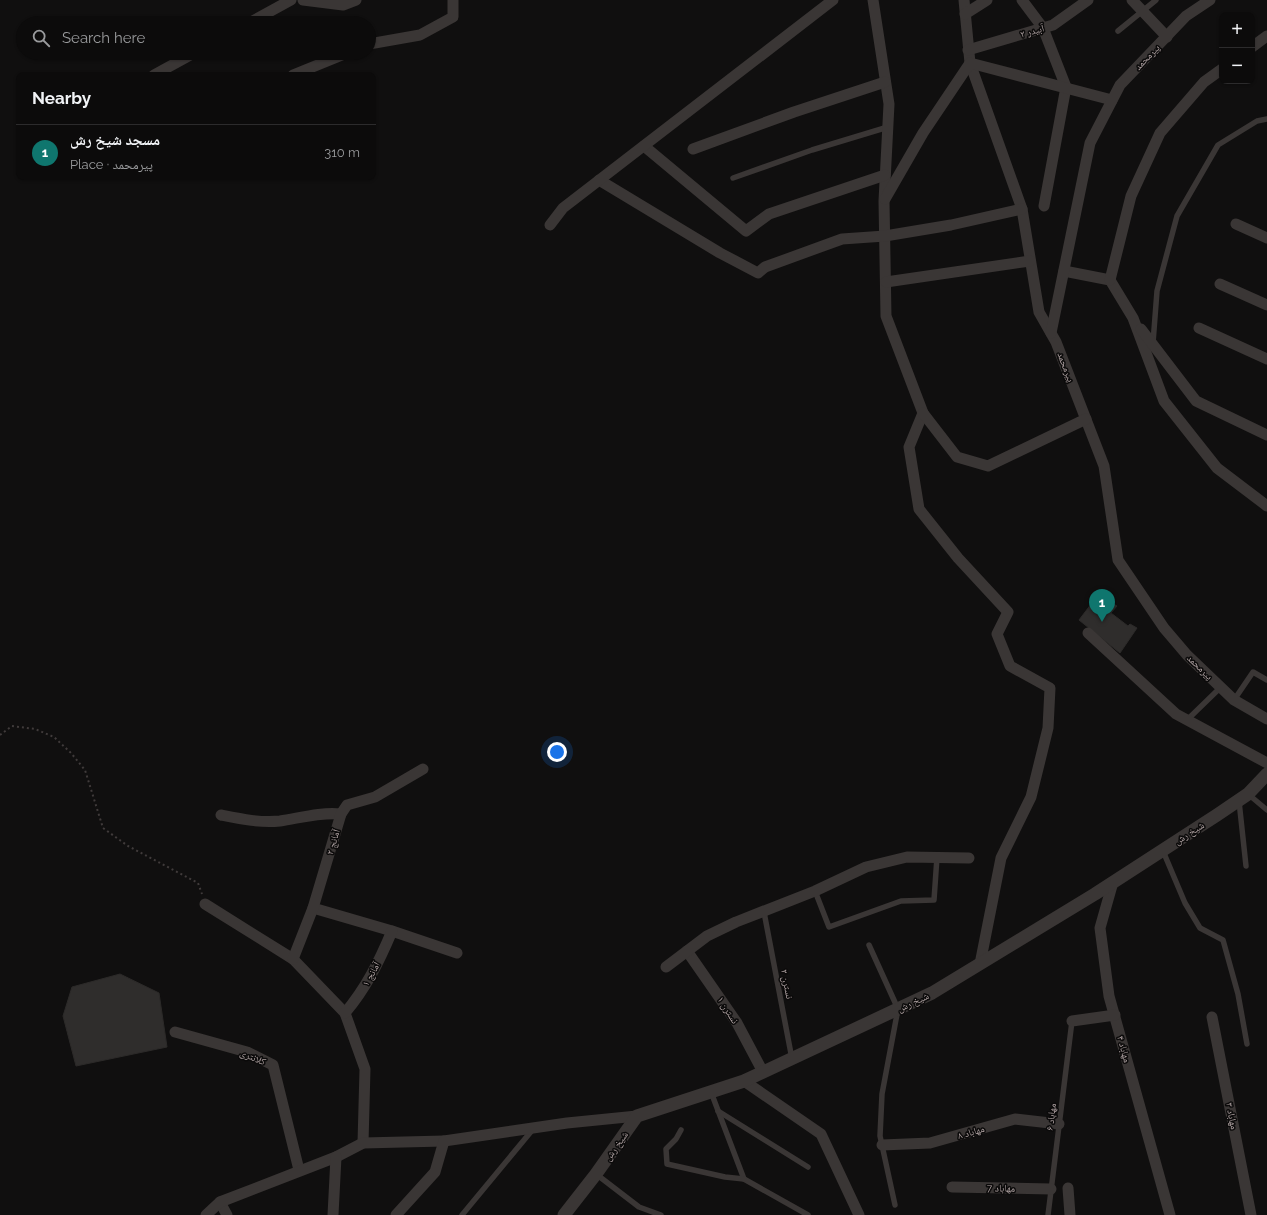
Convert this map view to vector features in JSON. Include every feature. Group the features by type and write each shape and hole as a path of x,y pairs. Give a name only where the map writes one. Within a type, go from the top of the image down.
{"street":[{"path":"262,16 291,0"},
{"path":"303,0 343,5 356,0"},
{"path":"376,43 420,35 452,18 453,0"},
{"path":"550,224 563,208 833,0"},
{"path":"873,0 889,104 884,202 886,316 923,412 957,457 988,466 1086,419"},
{"path":"964,0 970,63 1022,209 1038,312 1051,333"},
{"path":"965,14 987,0"},
{"path":"1022,0 1043,28 1066,87 1044,206"},
{"name":"آبیدر ۲","path":"968,50 1053,25 1088,0"},
{"path":"1132,0 1167,36"},
{"name":"پیرمحمد","path":"1210,0 1186,16 1120,85 1090,143 1051,333 1056,342 1104,466 1118,560 1164,628 1187,655 1234,700 1267,719"},
{"path":"1255,45 1267,36"},
{"path":"159,72 181,60"},
{"path":"300,72 330,60"},
{"path":"970,63 1112,100"},
{"path":"884,202 923,133 970,63"},
{"path":"1219,71 1204,82 1160,133 1131,196 1110,280 1134,318 1196,401 1267,435"},
{"path":"693,149 885,82"},
{"path":"644,146 746,231 769,214 885,175"},
{"path":"599,180 720,253 758,273 765,267 842,239 885,236 951,225 1022,209"},
{"path":"1236,224 1267,238"},
{"path":"886,282 1030,261"},
{"path":"1064,271 1110,280"},
{"path":"1220,284 1267,305"},
{"path":"1134,318 1164,401 1216,468 1267,506"},
{"path":"1199,328 1267,359"},
{"path":"923,412 909,447 920,509 958,558 1008,612 997,634 1010,666 1050,688 1048,728 1031,798 1001,858 980,964"},
{"path":"1088,633 1176,714 1267,763"},
{"path":"221,815 258,822 279,821 329,813 341,814 347,805 375,797 423,769"},
{"name":"شیخ رش","path":"564,1215 596,1174 637,1116 744,1082 932,993 1113,882 1162,850 1243,797 1267,774"},
{"name":"آمانج ۲","path":"293,959 313,908 341,814"},
{"path":"666,967 707,936 736,922 815,891 866,867 907,857 969,858"},
{"name":"مهاباد ۴","path":"1113,882 1100,928 1109,996 1170,1215"},
{"path":"205,904 293,959 344,1013 365,1069 363,1143"},
{"path":"313,908 392,931 457,954"},
{"name":"آمانج ۱","path":"344,1013 360,994 376,967 392,931"},
{"name":"نسترن ۱","path":"687,951 737,1023 763,1072"},
{"path":"1072,1021 1115,1015"},
{"name":"مهاباد ۳","path":"1212,1017 1251,1215"},
{"name":"کلانتری","path":"175,1032 247,1052 273,1065 299,1170"},
{"path":"744,1082 821,1134 859,1215"},
{"path":"206,1215 220,1202 299,1170 336,1157 363,1143 444,1141 534,1128 637,1116"},
{"name":"مهاباد ۸","path":"882,1145 930,1143 1015,1119 1059,1124"},
{"path":"396,1215 435,1172 444,1141"},
{"path":"333,1215 336,1157"},
{"name":"مهاباد 7","path":"952,1187 1051,1189"},
{"path":"1068,1188 1070,1215"},
{"path":"220,1202 228,1215"}],"lane":[{"path":"1118,31 1156,0"},
{"path":"1153,344 1157,291 1177,216 1218,145 1257,121 1267,119"},
{"path":"733,178 812,150 888,127"},
{"path":"1234,700 1253,672 1267,680"},
{"path":"1187,720 1221,687"},
{"path":"1243,797 1267,810"},
{"path":"1243,797 1246,866"},
{"path":"1162,850 1185,903 1200,928 1223,940 1238,994 1247,1044"},
{"path":"815,891 829,927 901,901 934,900 937,857"},
{"name":"نسترن ۲","path":"764,912 792,1059"},
{"path":"869,944 898,1009 882,1094 880,1136 895,1205"},
{"name":"مهاباد ۶","path":"1048,1215 1072,1021"},
{"path":"711,1092 744,1179"},
{"path":"718,1111 808,1166"},
{"path":"462,1215 534,1128"},
{"path":"681,1130 676,1139 666,1149 667,1164 725,1177 744,1179 808,1215"},
{"path":"596,1174 639,1207 661,1215"}],"path":[{"path":"0,735 12,726 35,729 54,737 71,753 85,770 103,828 128,846 198,883 205,904"}],"building":[{"path":"1098,595 1117,606 1111,613 1128,626 1130,624 1137,628 1120,653 1079,620"},
{"path":"120,974 159,993 167,1047 76,1066 63,1016 72,987"}],"place":[{"name":"مسجد شیخ رش","path":"1102,622"}]}
